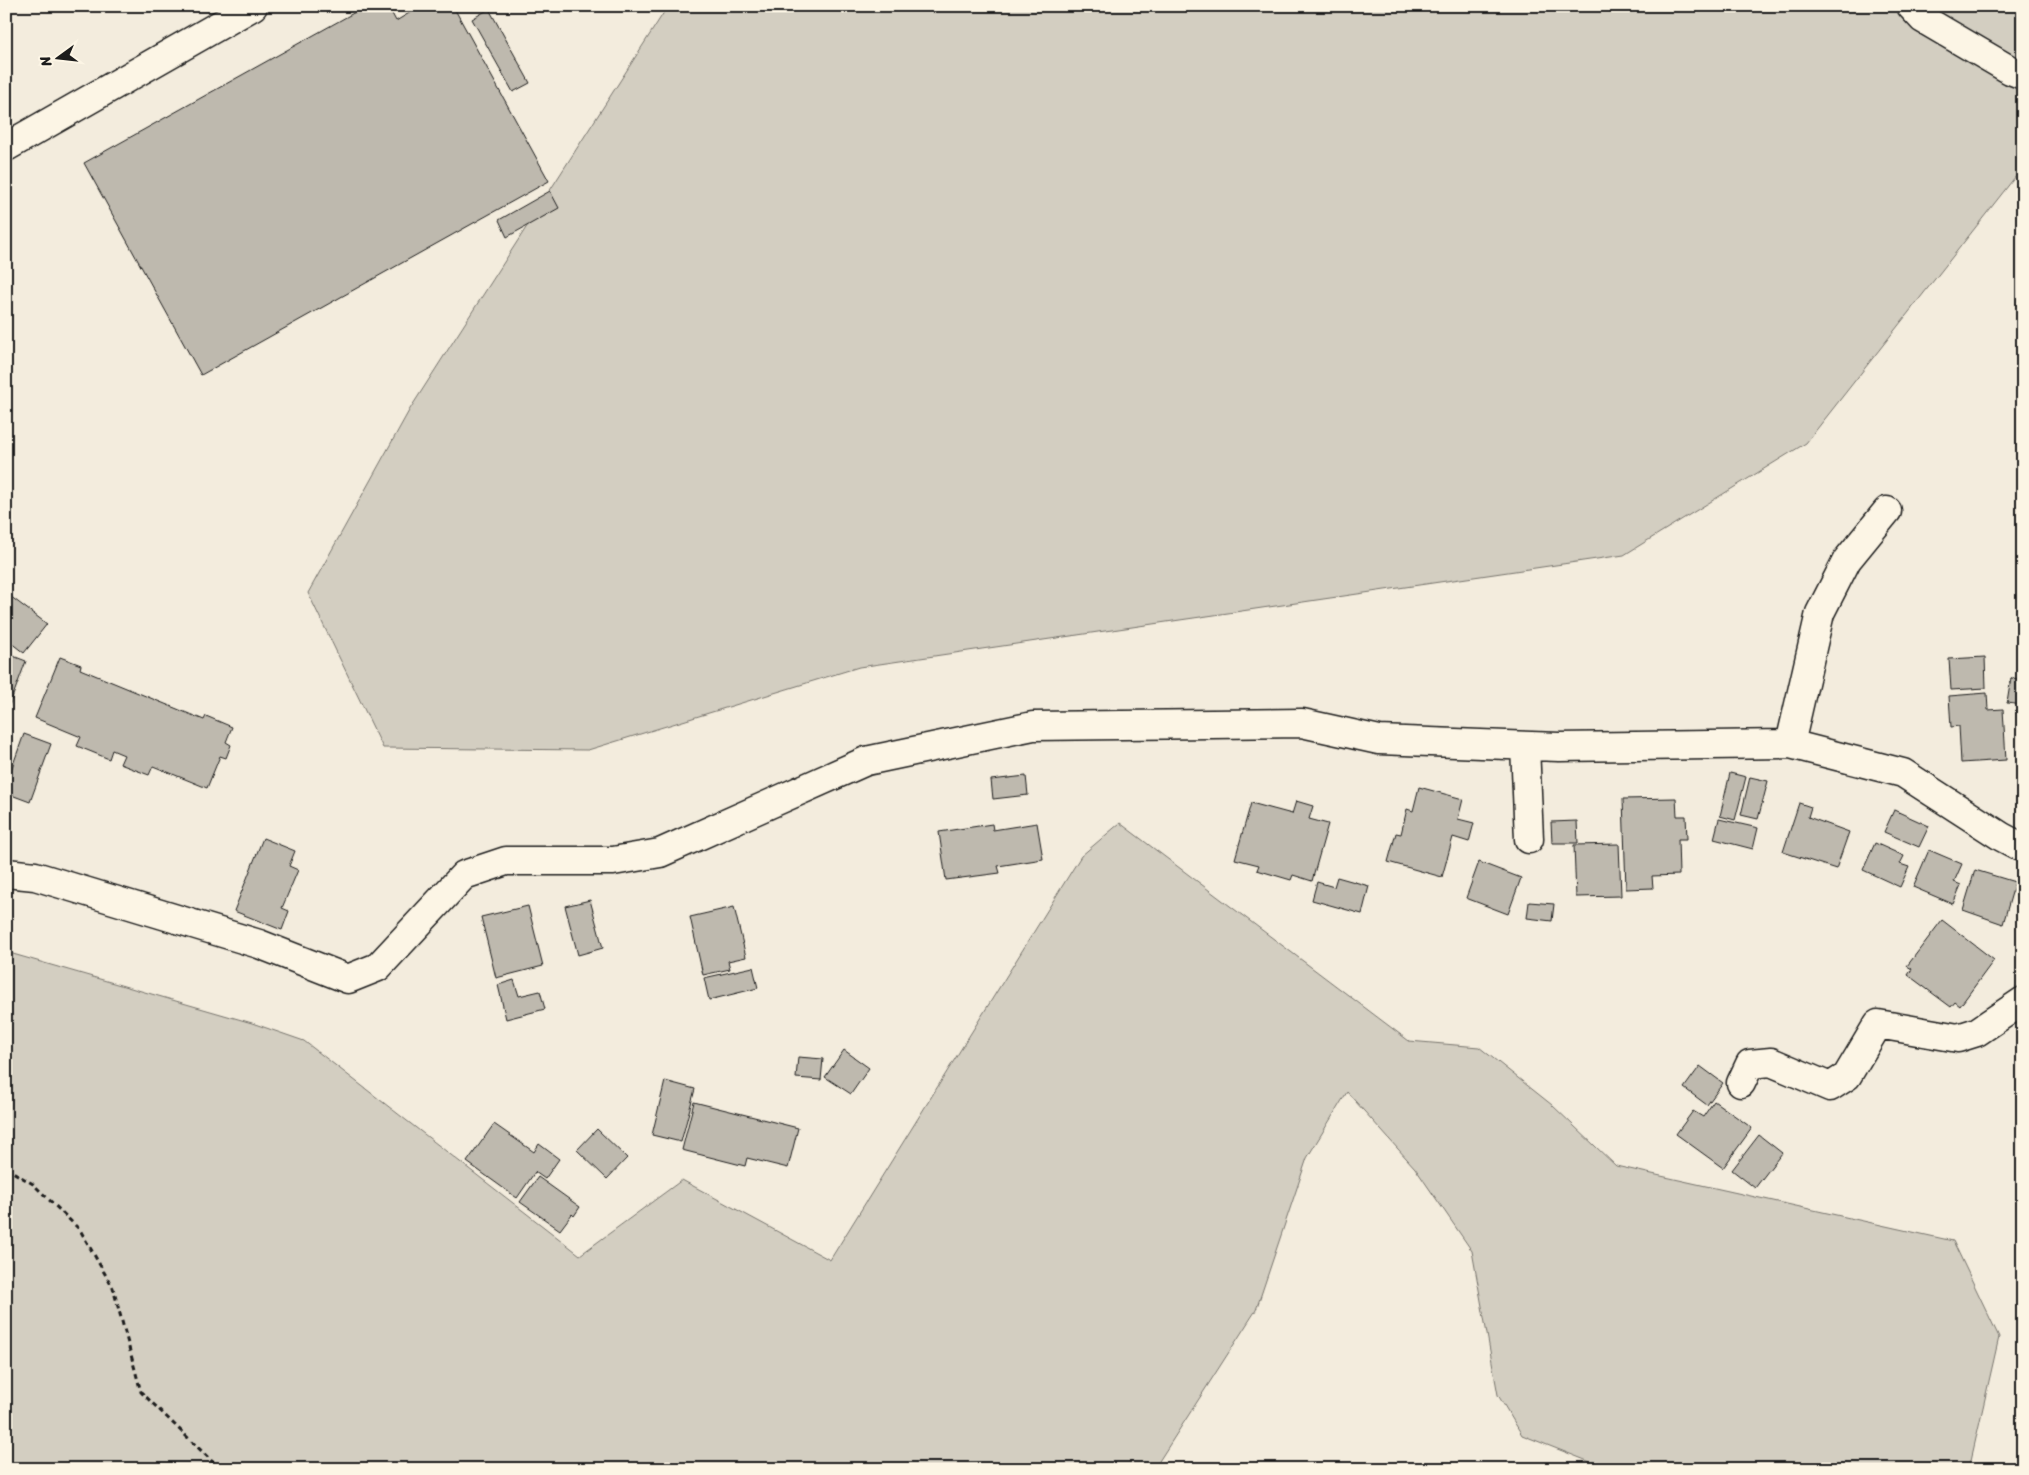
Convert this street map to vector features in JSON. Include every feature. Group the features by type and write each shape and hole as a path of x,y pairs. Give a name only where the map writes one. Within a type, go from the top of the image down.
{"street":[{"path":"6,147 253,6"},
{"path":"1911,6 1923,19 2010,70 2023,75"},
{"path":"1790,744 1820,613 1846,560 1887,511"},
{"path":"6,873 35,876 259,944 348,979 378,967 464,874 506,861 613,860 660,853 866,761 1033,726 1302,723 1379,740 1559,747 1790,744 1903,773 2002,837 2023,848"},
{"path":"1525,746 1529,839"},
{"path":"1741,1083 1750,1064 1771,1062 1830,1087 1846,1076 1878,1024 1958,1038 1977,1032 2023,1001"}],"path":[{"path":"6,1168 33,1184 80,1230 113,1288 141,1392 220,1469"}],"shaded area":[{"path":"668,6 2023,6 2023,167 1806,443 1624,555 859,667 588,750 383,748 308,593 410,409"},
{"path":"1120,823 1409,1041 1479,1047 1552,1105 1616,1166 1953,1241 1999,1337 1969,1469 1608,1469 1522,1435 1498,1395 1472,1251 1415,1168 1347,1092 1307,1158 1256,1310 1154,1469 6,1469 6,952 252,1023 304,1041 580,1255 682,1180 830,1260 1081,856"}],"building":[{"path":"366,6 388,6 396,21 421,6 453,6 549,181 201,375 84,163"},
{"path":"489,9 530,83 513,92 472,19"},
{"path":"550,191 559,208 507,237 499,220"},
{"path":"6,593 47,624 24,653 6,639"},
{"path":"13,656 26,661 6,714 6,674"},
{"path":"60,657 81,665 80,669 204,720 206,716 232,727 226,742 231,745 226,758 220,756 207,788 153,766 149,775 120,764 124,755 112,750 109,759 77,746 81,737 35,718"},
{"path":"1985,657 1986,688 1951,690 1949,659"},
{"path":"2011,678 2023,679 2023,705 2007,703"},
{"path":"1987,693 1988,710 2003,709 2006,760 1961,763 1959,726 1951,727 1949,696"},
{"path":"24,734 51,744 30,802 6,793 6,784"},
{"path":"1730,773 1746,777 1735,820 1720,816"},
{"path":"1026,776 1028,795 993,799 991,780"},
{"path":"1750,777 1768,781 1758,819 1741,815"},
{"path":"1419,787 1463,799 1458,819 1474,823 1469,842 1453,837 1442,877 1388,862 1396,833 1401,834 1407,809 1413,811"},
{"path":"1676,798 1677,816 1686,816 1687,839 1678,839 1679,875 1652,876 1653,888 1626,889 1623,799"},
{"path":"1296,801 1313,806 1309,819 1328,824 1312,881 1293,875 1291,880 1257,870 1259,865 1235,859 1251,803 1292,814"},
{"path":"1799,803 1811,807 1808,817 1849,832 1836,869 1783,852"},
{"path":"1894,810 1929,826 1919,847 1884,832"},
{"path":"1719,819 1758,828 1753,849 1714,839"},
{"path":"1577,821 1578,843 1552,843 1551,822"},
{"path":"1037,823 1043,859 998,866 1000,873 946,880 939,832 992,824 993,830"},
{"path":"263,838 295,851 289,866 298,870 282,908 289,911 282,930 234,911"},
{"path":"1875,843 1904,856 1900,864 1909,867 1900,887 1863,870"},
{"path":"1619,844 1621,896 1576,897 1574,845"},
{"path":"1929,850 1962,864 1954,882 1961,885 1953,904 1913,887"},
{"path":"1479,862 1521,878 1508,914 1466,898"},
{"path":"1975,870 2015,882 2003,924 1963,910"},
{"path":"1337,877 1369,886 1362,914 1312,900 1317,882 1334,887"},
{"path":"590,900 603,948 578,955 565,906"},
{"path":"1529,902 1554,904 1552,921 1527,918"},
{"path":"528,906 543,966 496,978 481,917"},
{"path":"734,907 746,957 728,961 730,969 703,975 690,917"},
{"path":"1942,920 1994,960 1960,1006 1955,1002 1951,1007 1908,975 1912,969 1907,966"},
{"path":"753,967 758,988 709,1000 704,978"},
{"path":"514,980 519,996 540,991 545,1009 506,1019 498,985"},
{"path":"844,1050 869,1068 851,1094 825,1077"},
{"path":"798,1057 823,1059 821,1080 796,1078"},
{"path":"1700,1066 1723,1083 1707,1105 1684,1088"},
{"path":"665,1081 695,1089 681,1142 652,1135"},
{"path":"1714,1101 1752,1128 1723,1168 1676,1134 1693,1111 1703,1117"},
{"path":"694,1102 798,1128 788,1168 747,1158 745,1166 682,1150"},
{"path":"494,1124 534,1152 539,1144 559,1159 545,1179 535,1172 517,1198 467,1162"},
{"path":"597,1129 627,1158 607,1179 577,1150"},
{"path":"1759,1135 1782,1153 1755,1188 1732,1170"},
{"path":"538,1177 580,1207 560,1230 520,1202"}]}
